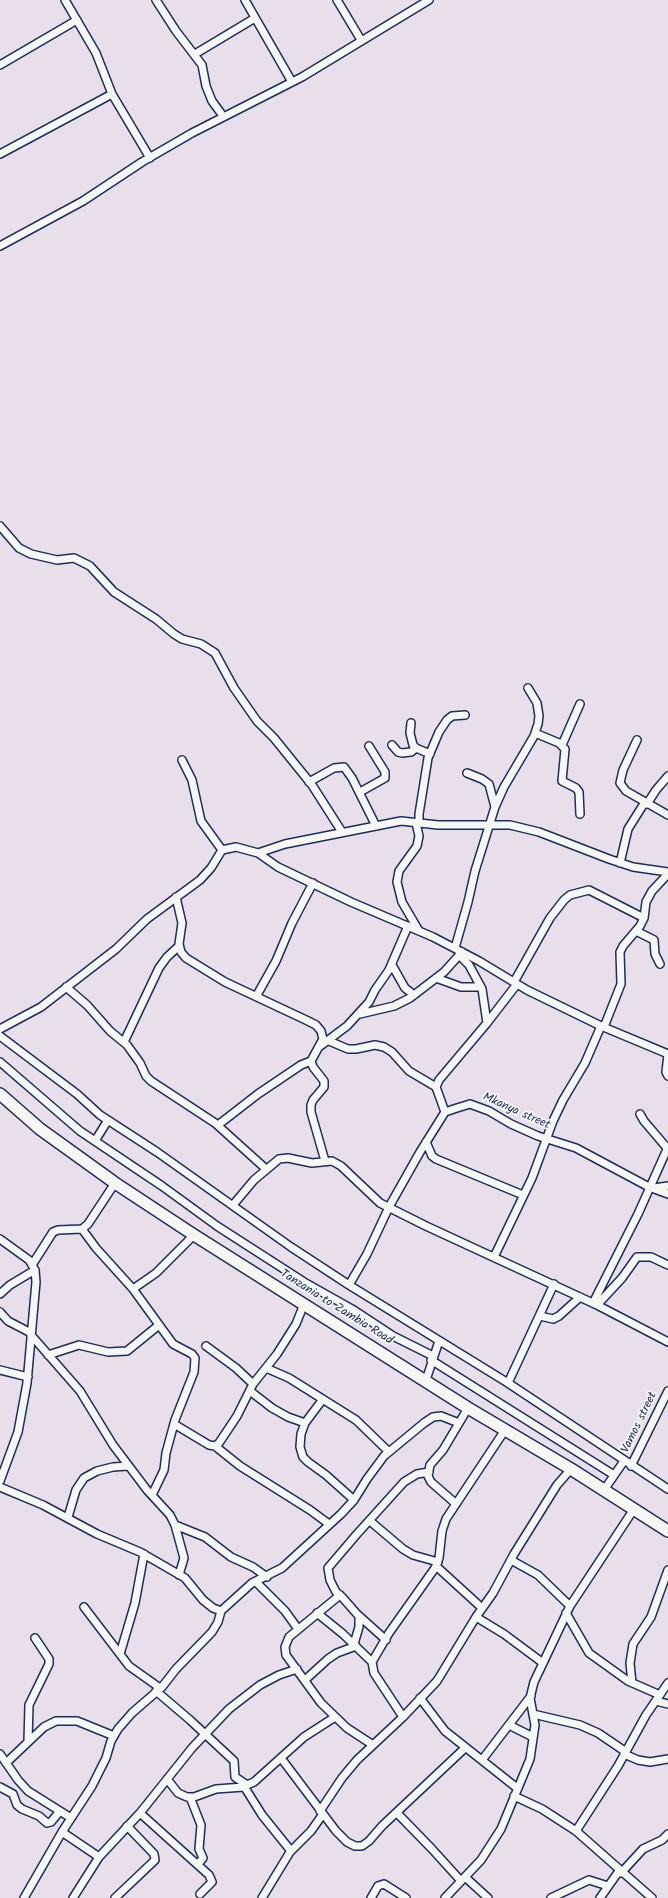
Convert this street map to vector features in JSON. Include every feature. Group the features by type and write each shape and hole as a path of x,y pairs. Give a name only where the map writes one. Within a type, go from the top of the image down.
{"highway":[{"name":"Tanzania to Zambia Road","path":"0,1094 40,1129 115,1183 194,1235 426,1380 468,1408 571,1469 668,1531"}],"street":[{"path":"65,0 96,53 112,94 150,158"},
{"path":"156,0 176,31 202,65 206,86 212,101 223,116"},
{"path":"245,0 292,82"},
{"path":"337,0 361,40"},
{"path":"0,246 83,201 150,158 223,116 292,82 424,1"},
{"path":"195,54 255,18"},
{"path":"0,66 77,20"},
{"path":"0,154 112,94"},
{"path":"0,526 19,548 30,554 57,560 74,558 90,566 114,592 156,619 174,634 182,639 201,644 215,653 237,693 257,721 274,738 310,782 342,832"},
{"path":"455,948 475,870 495,807 535,733 539,716 537,703 528,688"},
{"path":"562,745 580,704"},
{"path":"419,931 402,902 397,882 399,871 417,846 419,836 418,823 420,808 430,754 439,732 447,720 452,716 465,715"},
{"path":"411,723 411,739 416,748 430,754"},
{"path":"535,733 562,745 565,750 562,781 576,788 579,792 580,814"},
{"path":"637,740 623,770 620,783 626,791 668,815"},
{"path":"392,745 398,752 402,753 407,753 416,748"},
{"path":"360,792 385,778 385,772 369,746"},
{"path":"182,760 192,780 201,821 222,850"},
{"path":"310,782 329,770 341,767 352,778 376,826"},
{"path":"467,773 482,779 489,784 495,807"},
{"path":"620,863 628,829 646,803 668,776"},
{"path":"258,853 286,844 308,841 342,832 401,821 438,825 510,825 540,832 633,867 668,873"},
{"path":"0,1029 41,1007 116,949 147,919 200,880 211,868 222,850 236,847 258,853 278,866 312,883 455,948 469,965 481,987 487,1023"},
{"path":"494,1257 532,1178 563,1100 585,1063 621,984 620,952 644,918 646,902 652,891 668,873"},
{"path":"257,995 276,961 292,923 312,883"},
{"path":"436,1087 439,1080 487,1023 515,983 550,918 564,900 570,895 588,890 644,918"},
{"path":"176,898 182,923 179,946 181,952 186,958 225,982 257,995 316,1025 321,1031 323,1039 311,1061 258,1094 218,1125"},
{"path":"318,1048 329,1041 360,1014 369,1002 392,964 408,926"},
{"path":"636,931 654,940 655,954 660,964"},
{"path":"124,1042 159,968 167,957 179,946"},
{"path":"460,954 602,1026 668,1053 666,1067 668,1076"},
{"path":"360,1014 394,1006 414,995 436,978 460,954"},
{"path":"392,964 405,988 414,995"},
{"path":"436,978 461,987 481,987"},
{"path":"66,987 87,1006 110,1031 124,1042 135,1055 146,1076 151,1081 174,1094 218,1125 266,1169"},
{"path":"0,1036 108,1120 157,1152 349,1285 508,1383 631,1466 668,1489"},
{"path":"329,1041 348,1049 375,1045 384,1047 392,1052 409,1071 436,1087 445,1112 389,1207 367,1254 349,1285"},
{"path":"311,1061 313,1067 324,1081 324,1087 313,1100 311,1105 311,1112 324,1161"},
{"path":"0,1062 24,1084 95,1141 162,1186 217,1226 304,1282 352,1309 393,1336 432,1358 503,1406 614,1475"},
{"name":"Mkanya street","path":"445,1112 470,1104 478,1106 511,1124 576,1148 651,1188 668,1194"},
{"path":"595,1304 651,1188 667,1151 640,1114"},
{"path":"95,1141 108,1120"},
{"path":"426,1142 432,1156 436,1159 524,1195"},
{"path":"233,1205 254,1180 279,1160 283,1159 312,1163 332,1161 341,1166 380,1203 426,1226 554,1284 668,1342"},
{"path":"0,1294 33,1268 53,1232 58,1230 82,1229 95,1214 115,1183"},
{"path":"651,1188 668,1186"},
{"path":"82,1229 96,1248 133,1289 173,1344 192,1354 195,1358 196,1364 174,1424 166,1453 164,1470 152,1495"},
{"path":"133,1289 156,1273 194,1235"},
{"path":"0,1239 29,1260 33,1268 36,1282 28,1377 18,1432 0,1481"},
{"path":"595,1304 619,1282 637,1257 651,1258 668,1265"},
{"path":"508,1383 554,1284"},
{"path":"540,1316 553,1319 559,1316 580,1297"},
{"path":"215,1446 219,1443 237,1416 252,1387 277,1354 296,1324 304,1304"},
{"path":"0,1312 8,1321 31,1334 80,1391 128,1466 170,1515 175,1524 184,1558 179,1575"},
{"path":"48,1355 79,1345 108,1352 127,1351 159,1325"},
{"path":"426,1380 432,1358 439,1341"},
{"path":"206,1346 236,1368 272,1408 288,1417 305,1423"},
{"path":"266,1368 289,1378 356,1420 389,1452"},
{"path":"0,1370 28,1377"},
{"name":"Vamos street","path":"631,1466 668,1391"},
{"path":"323,1399 305,1423 301,1434 300,1447 303,1457 354,1500"},
{"path":"456,1503 431,1482 428,1476 430,1465 443,1450 468,1408"},
{"path":"24,1898 62,1832 92,1786 106,1758 114,1736 132,1713 158,1690 212,1632 218,1622 221,1611 256,1582 282,1568 354,1500 377,1464 389,1452 433,1417 440,1416 459,1423"},
{"path":"174,1424 209,1445 215,1446 240,1466 330,1524"},
{"path":"372,1662 437,1564 442,1546 442,1531 446,1519 505,1430"},
{"path":"604,1490 624,1461"},
{"path":"68,1517 76,1490 84,1478 97,1471 113,1467 128,1466"},
{"path":"262,1898 291,1851 311,1831 321,1812 352,1766 403,1717 437,1681 476,1616 493,1593 511,1560 557,1485 571,1469"},
{"path":"386,1640 358,1616 340,1594 336,1592 330,1580 328,1568 404,1482 417,1474 429,1472"},
{"path":"0,1487 68,1517 97,1534 144,1554 179,1575 195,1588 203,1600 213,1608 221,1611"},
{"path":"445,1898 481,1860 498,1835 530,1759 535,1725 531,1696 534,1682 570,1606 634,1509"},
{"path":"370,1521 403,1549 437,1564 482,1608"},
{"path":"175,1524 205,1537 231,1557 253,1567 267,1576"},
{"path":"120,1654 135,1603 144,1554"},
{"path":"511,1560 538,1575 570,1606"},
{"path":"632,1683 630,1663 633,1644 651,1617 668,1570"},
{"path":"256,1582 285,1611 298,1629"},
{"path":"340,1594 289,1637 285,1647 286,1655 321,1703 347,1728 373,1745"},
{"path":"84,1607 129,1666 158,1690 234,1761 235,1777 243,1785 262,1815 291,1851"},
{"path":"317,1613 355,1645 372,1662 374,1673 403,1717"},
{"path":"566,1613 589,1653 632,1683 668,1704"},
{"path":"355,1645 359,1627 358,1616"},
{"path":"476,1616 504,1634 542,1663"},
{"path":"28,1741 29,1705 49,1664 49,1659 35,1638"},
{"path":"305,1680 328,1659 355,1645"},
{"path":"73,1898 99,1857 140,1813 205,1734 229,1709 260,1685 279,1675 297,1670"},
{"path":"576,1831 625,1753 646,1715 668,1683"},
{"path":"482,1760 531,1696"},
{"path":"420,1698 445,1731 517,1788"},
{"path":"533,1714 580,1725 598,1733 625,1753 638,1760 650,1762 668,1759"},
{"path":"167,1779 178,1793 190,1797 216,1789 247,1785 254,1782 304,1737 335,1717"},
{"path":"6,1763 44,1727 56,1721 66,1720 86,1724 114,1736"},
{"path":"509,1725 533,1737"},
{"path":"281,1758 336,1831 347,1842 355,1846 362,1846 369,1841 465,1748"},
{"path":"0,1754 28,1791 71,1818"},
{"path":"0,1787 13,1794 17,1804 22,1809 39,1816 48,1823 51,1822 60,1811"},
{"path":"514,1796 542,1809 576,1831 620,1872 652,1898"},
{"path":"190,1797 201,1825 199,1849 203,1858 198,1864"},
{"path":"140,1813 209,1875 212,1882 200,1894"},
{"path":"397,1813 463,1879 488,1898"},
{"path":"119,1896 156,1860 154,1854 127,1826"},
{"path":"62,1832 99,1857"},
{"path":"600,1898 620,1872 643,1849 662,1840 668,1834"},
{"path":"552,1898 589,1880 608,1886"},
{"path":"371,1898 378,1886 384,1884 406,1898"}]}
